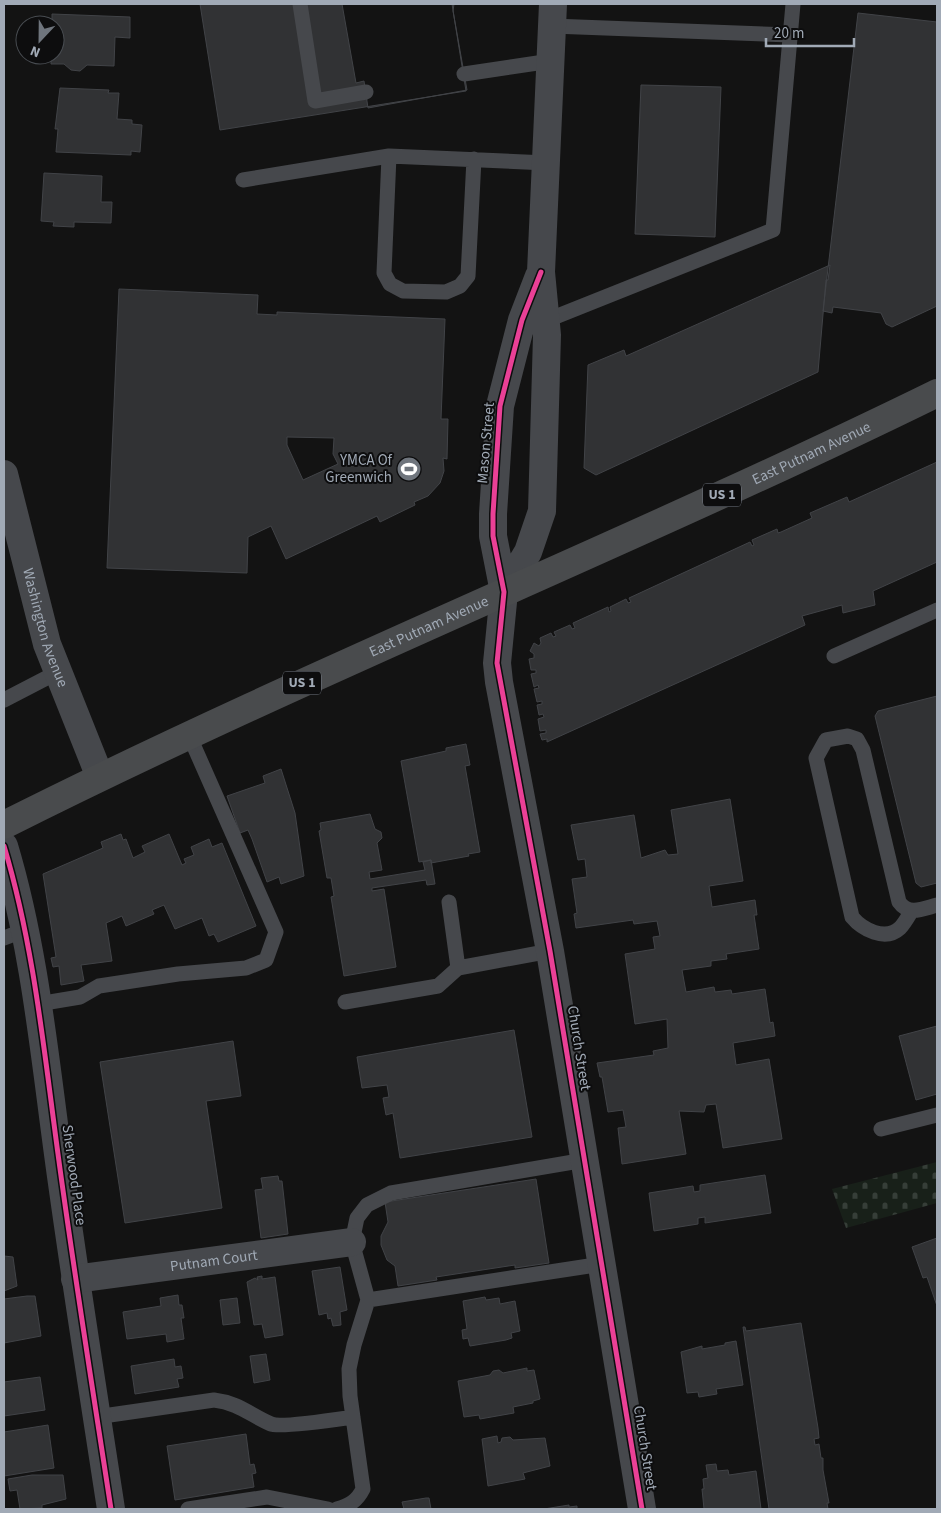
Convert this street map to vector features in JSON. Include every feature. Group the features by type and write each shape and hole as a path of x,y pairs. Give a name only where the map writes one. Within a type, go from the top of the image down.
{"main road":[{"name":"East Putnam Avenue","path":"4,825 189,735 504,592 698,507 937,394"}],"street":[{"name":"Mason Street","path":"504,592 528,552 542,511 545,320 541,272 553,15"},
{"name":"Mason Street","path":"504,592 493,536 500,406 522,320 541,272"},
{"name":"Washington Avenue","path":"5,482 46,644 100,777"},
{"name":"Church Street","path":"504,592 497,663 499,682 550,951 642,1509"},
{"name":"Sherwood Place","path":"4,846 14,880 14,934 38,1004 75,1279 110,1509"},
{"name":"Putnam Court","path":"75,1279 352,1242"}],"lane":[{"path":"300,4 315,100 366,92"},
{"path":"545,320 773,230 793,4"},
{"path":"553,15 791,36"},
{"path":"464,74 551,61"},
{"path":"243,180 389,156 547,163"},
{"path":"389,156 384,273 390,284 403,291 446,292 460,286 468,276 474,159"},
{"path":"834,656 937,610"},
{"path":"4,700 58,672"},
{"path":"38,1004 80,997 99,986 178,974 246,968 266,960 276,932 189,735"},
{"path":"911,912 899,929 889,934 872,932 859,925 852,917 816,758 826,740 848,736 857,739 863,750 899,902 905,910 911,912 937,905"},
{"path":"449,902 458,968"},
{"path":"345,1002 438,986 458,968 550,951"},
{"path":"881,1129 937,1115"},
{"path":"337,1509 349,1505 359,1498 363,1489 353,1417 349,1369 354,1345 368,1300 352,1242 357,1218 367,1205 391,1193 585,1160"},
{"path":"368,1300 602,1264"},
{"path":"96,1417 214,1400 245,1408 273,1425 353,1417"},
{"path":"188,1509 267,1497 328,1509"}],"green space":[{"path":"937,1162 937,1203 846,1228 832,1189"}],"building":[{"path":"200,4 452,4 466,91 220,130"},
{"path":"342,4 454,4 453,11 467,90 368,108 364,81 356,83"},
{"path":"858,13 937,22 937,306 892,327 886,324 881,313 833,307 832,313 823,311"},
{"path":"52,14 130,17 130,38 115,37 114,66 87,65 80,71 71,70 65,65 65,15"},
{"path":"641,85 721,87 715,237 635,234"},
{"path":"60,88 109,90 108,93 119,93 117,119 132,120 132,124 142,125 140,152 131,151 131,155 56,152 58,129 55,129"},
{"path":"44,173 102,176 101,202 112,202 111,223 74,222 74,227 53,226 54,222 41,221"},
{"path":"830,265 828,280 826,280 818,372 596,475 584,468 588,365 624,350 626,356"},
{"path":"119,289 258,295 257,314 277,315 277,312 445,319 441,419 448,419 447,459 443,458 444,471 440,483 428,496 414,502 415,505 380,522 377,516 286,559 271,526 248,537 247,573 107,568","holes":["287,437 334,438 333,454 338,464 303,480 287,445"]},
{"path":"937,462 937,562 873,591 875,605 843,613 842,605 802,616 805,625 547,742 547,739 542,740 540,734 546,733 546,730 540,731 538,719 544,717 543,714 539,715 537,705 542,704 542,701 537,702 534,689 539,688 538,685 534,687 531,674 536,673 536,670 531,670 529,659 534,658 534,654 530,651 534,643 539,646 541,643 540,638 551,633 553,637 556,636 554,632 570,625 572,629 575,628 573,623 608,607 609,612 611,611 610,607 626,599 628,603 631,602 629,598 750,542 752,546 754,545 752,540 777,529 778,533 781,532 812,518 810,513 847,497 849,502"},
{"path":"937,696 937,883 921,887 916,883 875,716 878,711"},
{"path":"466,744 470,765 465,766 480,852 431,863 431,860 419,862 401,761 446,751 446,748"},
{"path":"281,769 295,813 304,876 281,884 279,877 267,882 248,830 240,833 227,796 265,783 263,776"},
{"path":"730,799 743,881 709,886 712,907 755,900 757,915 754,915 759,949 726,954 727,959 711,961 711,966 682,970 686,992 714,987 715,992 731,990 732,994 765,989 770,1023 773,1022 775,1036 733,1043 736,1065 769,1059 782,1139 723,1148 716,1104 706,1105 704,1112 679,1111 686,1154 622,1164 618,1128 626,1127 623,1110 608,1112 602,1077 600,1077 597,1063 654,1055 653,1051 668,1048 667,1019 635,1024 625,954 655,949 653,937 660,936 657,921 634,924 633,920 576,928 574,914 577,913 572,879 587,877 585,859 578,860 571,825 634,815 641,858 665,850 668,855 678,854 671,810"},
{"path":"370,814 375,829 381,832 382,838 377,843 382,870 369,872 370,879 425,870 423,862 431,860 435,884 427,885 426,880 372,888 372,891 384,889 396,967 344,976 331,897 334,896 331,878 327,878 319,831 321,830 320,823"},
{"path":"121,834 123,840 126,839 133,858 145,852 142,846 169,834 182,865 186,863 184,859 194,855 191,847 209,839 212,847 222,843 256,926 218,942 214,934 209,936 202,918 175,929 164,905 152,910 154,914 126,926 122,916 106,923 112,961 81,965 84,981 61,985 59,966 53,967 51,958 56,957 43,874 103,848 101,842"},
{"path":"937,1026 937,1094 916,1100 899,1036"},
{"path":"514,1030 532,1137 400,1158 393,1113 386,1115 383,1098 389,1097 387,1085 362,1088 357,1057"},
{"path":"233,1041 241,1096 206,1101 222,1208 125,1223 100,1062"},
{"path":"765,1175 771,1213 705,1223 705,1217 698,1218 698,1224 654,1231 649,1193 693,1186 694,1192 700,1191 700,1185"},
{"path":"278,1176 279,1181 282,1181 288,1234 261,1238 255,1190 263,1189 261,1178"},
{"path":"536,1179 549,1263 515,1268 515,1265 436,1277 437,1280 398,1286 395,1266 387,1260 381,1245 381,1236 388,1222 385,1202"},
{"path":"937,1238 937,1306 927,1277 923,1278 912,1247"},
{"path":"4,1256 13,1257 17,1286 4,1291"},
{"path":"340,1267 347,1310 340,1312 341,1325 333,1326 331,1318 328,1319 327,1313 319,1315 312,1271"},
{"path":"262,1276 262,1279 275,1277 283,1335 265,1338 262,1324 254,1325 247,1282 255,1278 258,1280 257,1277"},
{"path":"178,1295 179,1305 182,1305 184,1318 181,1318 184,1339 167,1342 166,1334 127,1339 123,1312 161,1306 160,1298"},
{"path":"35,1296 41,1336 4,1343 4,1299"},
{"path":"485,1297 486,1300 499,1298 500,1304 515,1301 520,1331 511,1333 512,1338 506,1340 470,1346 468,1338 463,1339 462,1330 467,1329 463,1301"},
{"path":"237,1298 240,1323 223,1325 220,1300"},
{"path":"801,1323 818,1428 819,1438 814,1439 815,1445 819,1444 821,1458 823,1458 823,1470 829,1503 827,1503 828,1509 769,1509 743,1327 745,1327 746,1331"},
{"path":"736,1341 743,1385 716,1389 717,1394 699,1397 698,1392 687,1393 681,1352 702,1346 702,1349 725,1345 725,1343"},
{"path":"266,1354 270,1380 254,1383 250,1356"},
{"path":"174,1359 175,1367 181,1366 183,1378 177,1379 179,1387 135,1394 131,1366"},
{"path":"527,1368 527,1371 534,1370 540,1399 533,1401 533,1403 513,1407 514,1413 480,1419 479,1415 464,1417 458,1381 490,1375 493,1371 499,1370 503,1373"},
{"path":"40,1377 45,1410 4,1416 4,1382"},
{"path":"48,1425 54,1468 4,1476 4,1432"},
{"path":"246,1434 250,1465 254,1464 256,1473 252,1474 254,1487 175,1500 167,1446"},
{"path":"497,1436 498,1443 501,1442 502,1438 510,1437 513,1440 545,1438 550,1466 523,1473 525,1479 488,1486 482,1439"},
{"path":"716,1464 717,1471 728,1470 729,1475 756,1471 761,1509 704,1509 702,1489 704,1489 703,1479 708,1478 706,1465"},
{"path":"32,1475 63,1475 66,1499 42,1505 42,1508 20,1509 17,1490 10,1491 8,1479"},
{"path":"429,1498 431,1509 404,1509 402,1502"},
{"path":"569,1505 569,1507 577,1506 577,1509 544,1509"}],"cycle path":[{"path":"541,272 522,320 500,406 493,536 504,592 497,663 550,951 642,1509"},
{"path":"4,846 31,960 70,1243 111,1509"}],"place":[{"name":"YMCA Of Greenwich","path":"409,469"}]}
